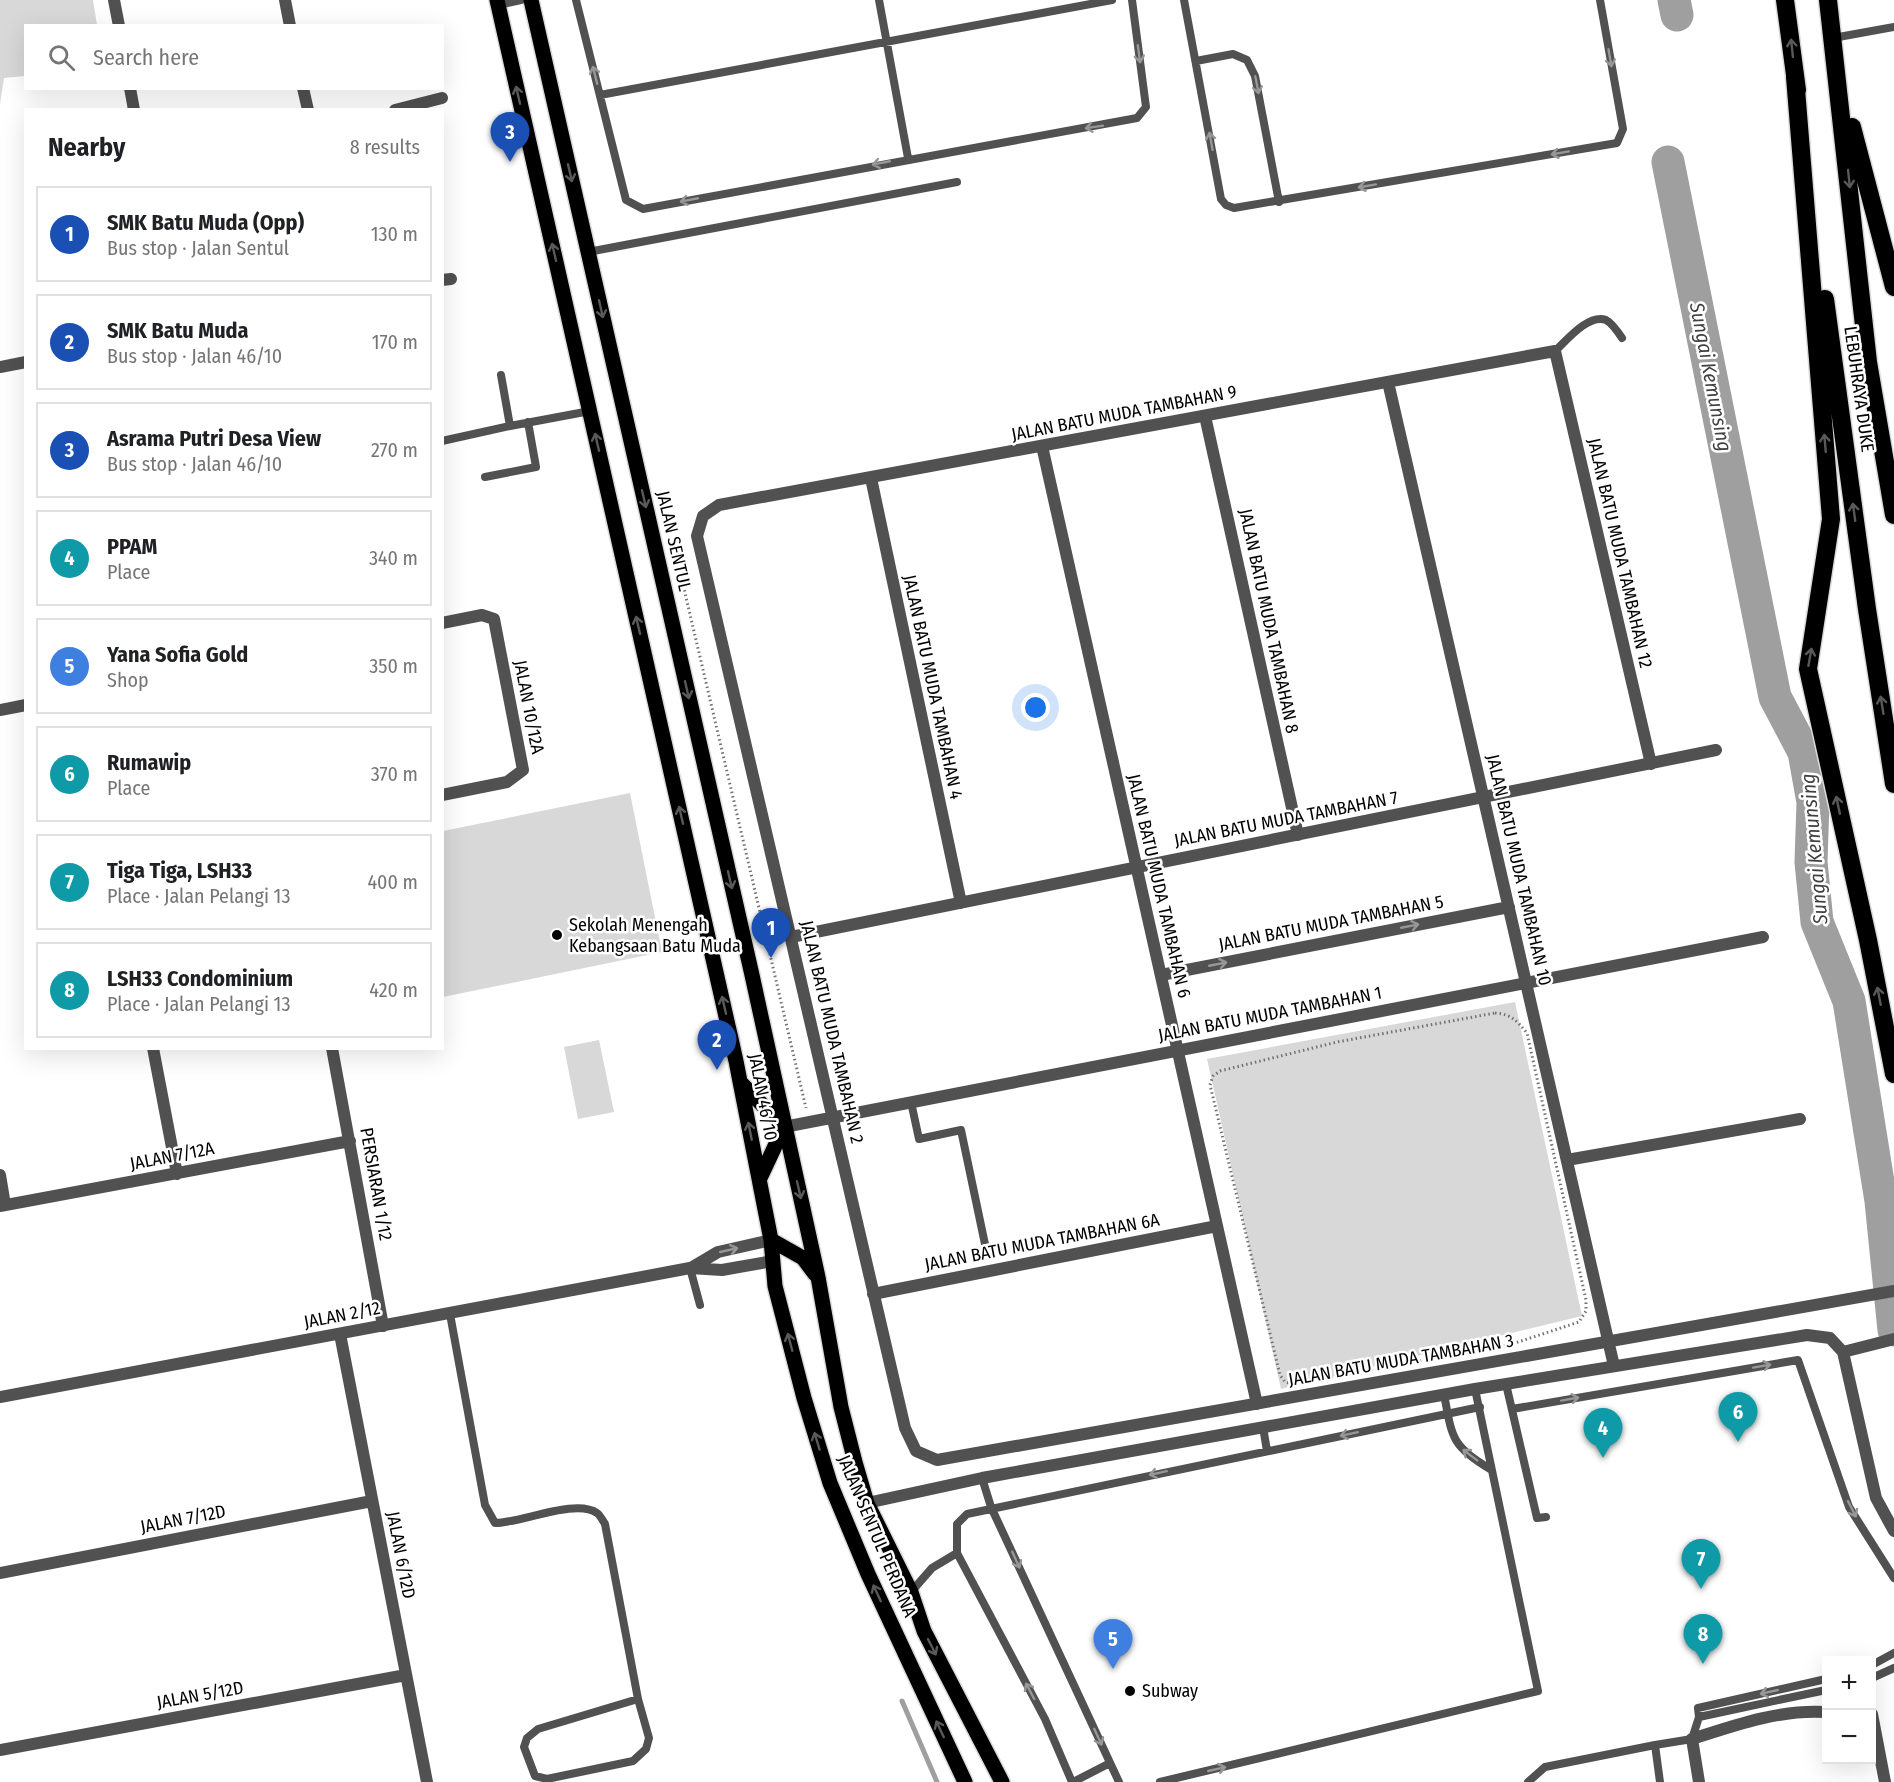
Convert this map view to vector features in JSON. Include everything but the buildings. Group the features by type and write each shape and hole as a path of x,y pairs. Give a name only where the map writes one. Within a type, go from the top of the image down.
{"highway":[{"name":"LEBUHRAYA DUKE","path":"1785,0 1867,609 1894,784"},
{"name":"LEBUHRAYA DUKE","path":"1828,0 1868,362 1894,515"},
{"path":"1795,78 1832,519 1808,669 1868,940 1894,1074"},
{"path":"1838,79 1894,287"}],"main road":[{"name":"JALAN SENTUL","path":"531,0 752,975"},
{"path":"498,3 590,411"},
{"name":"JALAN 46/10","path":"590,411 741,1083 771,1239"},
{"name":"JALAN 46/10","path":"752,975 804,1213"},
{"path":"741,1083 784,1127 768,1156 759,1179"},
{"path":"773,1261 798,1233 804,1213"},
{"path":"804,1213 818,1277"},
{"path":"771,1239 803,1258 818,1277"},
{"path":"771,1239 773,1261"},
{"name":"JALAN SENTUL PERDANA","path":"773,1261 775,1286 830,1484 868,1574 965,1782"},
{"name":"JALAN SENTUL PERDANA","path":"818,1277 841,1407 867,1503 911,1592 924,1631 1002,1782"}],"street":[{"path":"114,0 118,24"},
{"path":"285,0 290,24"},
{"path":"130,90 134,108"},
{"path":"303,90 308,108"},
{"path":"403,108 442,98"},
{"name":"JALAN BATU MUDA TAMBAHAN 9","path":"703,516 719,505 1555,351"},
{"name":"JALAN BATU MUDA TAMBAHAN 12","path":"1555,351 1651,764"},
{"path":"0,367 24,362"},
{"name":"JALAN BATU MUDA TAMBAHAN 10","path":"1388,382 1614,1366"},
{"name":"JALAN BATU MUDA TAMBAHAN 8","path":"1205,416 1298,835"},
{"name":"JALAN BATU MUDA TAMBAHAN 6","path":"1042,446 1257,1404"},
{"name":"JALAN BATU MUDA TAMBAHAN 4","path":"871,478 961,903"},
{"name":"JALAN BATU MUDA TAMBAHAN 2","path":"703,516 697,536 699,549 905,1428 916,1451"},
{"name":"JALAN 10/12A","path":"444,623 482,615 494,619 523,770 507,782 444,795"},
{"path":"0,710 24,705"},
{"name":"JALAN BATU MUDA TAMBAHAN 7","path":"791,937 1716,750"},
{"name":"JALAN BATU MUDA TAMBAHAN 5","path":"1161,975 1509,907"},
{"name":"JALAN BATU MUDA TAMBAHAN 1","path":"784,1127 1763,937"},
{"path":"153,1050 177,1174"},
{"name":"PERSIARAN 1/12","path":"332,1050 383,1326"},
{"path":"1567,1160 1800,1119"},
{"name":"JALAN 7/12A","path":"3,1205 350,1141"},
{"path":"0,1175 3,1205"},
{"name":"JALAN BATU MUDA TAMBAHAN 6A","path":"873,1294 1217,1226"},
{"name":"JALAN 2/12","path":"690,1268 718,1252 771,1239"},
{"name":"JALAN 2/12","path":"0,1397 690,1268 722,1270 773,1261"},
{"name":"JALAN BATU MUDA TAMBAHAN 3","path":"916,1451 937,1460 1894,1292"},
{"name":"JALAN 6/12D","path":"340,1334 427,1782"},
{"path":"867,1503 982,1478 1444,1394 1807,1335 1830,1338 1843,1352 1876,1498 1894,1531"},
{"path":"1843,1352 1894,1339"},
{"name":"JALAN 7/12D","path":"0,1573 372,1501"},
{"name":"JALAN 5/12D","path":"0,1750 406,1675"},
{"path":"1699,1782 1692,1739 1748,1721 1809,1711 1822,1712"},
{"path":"1876,1735 1885,1782"}],"lane":[{"path":"498,3 521,0"},
{"path":"576,0 626,200 643,208 1137,118 1146,107 1132,0"},
{"path":"879,0 908,158"},
{"path":"600,95 1112,0"},
{"path":"1184,0 1221,199 1226,205 1234,208 1617,143 1623,129 1600,0"},
{"path":"1833,38 1894,27"},
{"path":"1196,61 1233,54 1247,60 1255,75 1279,202"},
{"path":"588,252 957,182"},
{"path":"1555,351 1583,327 1599,319 1608,321 1622,338"},
{"path":"501,375 510,426"},
{"path":"444,441 590,411"},
{"path":"485,477 536,467 528,422"},
{"path":"911,1102 919,1139 961,1130 986,1249"},
{"path":"690,1268 700,1305"},
{"path":"450,1314 485,1505 495,1523 511,1523 577,1507 597,1513 605,1524 638,1699 649,1738 646,1749 633,1761 547,1779 535,1776 524,1747 527,1738 538,1729 638,1699"},
{"path":"1512,1409 1798,1360 1849,1507 1894,1578"},
{"path":"1506,1383 1538,1518 1546,1517"},
{"path":"1160,1782 1376,1732 1538,1690 1475,1389"},
{"path":"1444,1394 1453,1438 1470,1457 1490,1469"},
{"path":"1110,1763 1072,1782 1045,1719 957,1553 957,1524 967,1514 991,1507 1480,1407"},
{"path":"1263,1427 1267,1451"},
{"path":"982,1478 991,1507 1119,1782"},
{"path":"911,1592 932,1568 957,1553"},
{"path":"1876,1663 1894,1653"},
{"path":"1876,1676 1894,1668"},
{"path":"1528,1782 1545,1767 1692,1739 1698,1708 1822,1680"},
{"path":"1698,1717 1822,1691"},
{"path":"1655,1745 1660,1782"}],"path":[{"path":"672,540 810,1122"},
{"path":"1495,1013 1505,1013 1515,1018 1527,1033 1586,1300 1586,1311 1580,1323 1509,1345 1293,1384 1284,1382 1280,1375 1210,1085 1213,1076 1220,1071 1337,1042 1495,1013"}],"shaded area":[{"path":"0,0 93,0 97,24 24,24 24,76 4,78 0,104"},
{"path":"630,793 662,952 444,997 444,831"},
{"path":"1515,1002 1582,1316 1281,1389 1207,1059"},
{"path":"599,1040 614,1112 578,1119 564,1047"}],"waterway":[{"name":"Sungai Kemunsing","path":"1674,0 1677,15"},
{"name":"Sungai Kemunsing","path":"1668,162 1775,697 1804,752 1813,802 1811,862 1817,922 1849,1001 1881,1201 1894,1330"},
{"path":"902,1701 937,1782"}],"place":[{"name":"Asrama Putri Desa View","path":"510,162"},
{"name":"Sekolah Menengah Kebangsaan Batu Muda","path":"557,935"},
{"name":"SMK Batu Muda (Opp)","path":"771,958"},
{"name":"SMK Batu Muda","path":"717,1070"},
{"name":"Rumawip","path":"1738,1442"},
{"name":"PPAM","path":"1603,1458"},
{"name":"Tiga Tiga, LSH33","path":"1701,1589"},
{"name":"LSH33 Condominium","path":"1703,1664"},
{"name":"Yana Sofia Gold","path":"1113,1669"},
{"name":"Subway","path":"1130,1691"}]}
